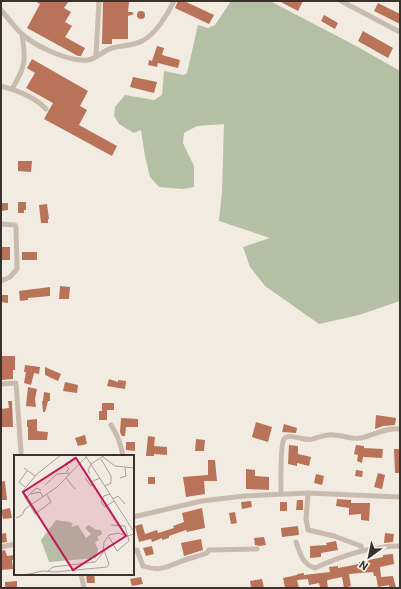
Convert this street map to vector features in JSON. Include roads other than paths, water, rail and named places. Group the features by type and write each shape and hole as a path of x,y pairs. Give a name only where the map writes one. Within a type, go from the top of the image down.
{"street":[{"path":"96,56 99,1"},
{"path":"167,15 170,1"},
{"path":"1,10 22,34 34,43 59,54 77,59 89,60 111,48 142,41 156,29 167,15 174,1"},
{"path":"341,1 400,32"},
{"path":"12,89 21,74 25,62 22,34"},
{"path":"1,86 12,89 41,104 46,109"},
{"path":"1,224 12,224 16,227 16,269 10,277 1,282"},
{"path":"1,384 16,383 21,452"},
{"path":"111,425 122,445 122,455"},
{"path":"280,494 283,440 286,437 290,436 307,440 334,434 361,438 396,428 400,429"},
{"path":"308,494 306,519 308,530 334,536 361,546 363,551"},
{"path":"134,517 202,501 238,496 308,494 400,497"},
{"path":"296,542 302,560 309,566 315,568 343,556 389,546 400,546"},
{"path":"1,547 14,544"},
{"path":"134,550 137,550 143,566 153,570 166,568 207,553 208,550 257,549"},
{"path":"81,575 84,588"}]}
